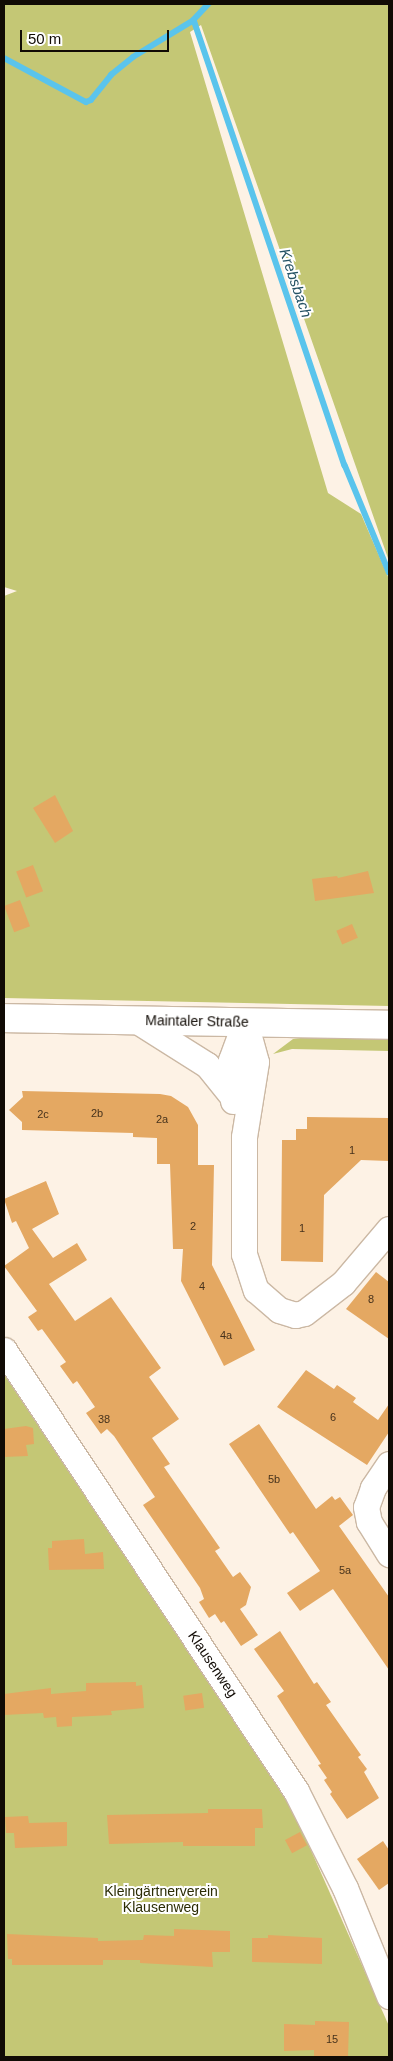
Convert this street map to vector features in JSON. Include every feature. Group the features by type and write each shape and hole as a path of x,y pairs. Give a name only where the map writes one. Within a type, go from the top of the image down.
{"main road":[{"name":"Maintaler Straße","path":"4,1018 389,1025"}],"street":[{"path":"134,1019 207,1065 232,1096"},
{"path":"244,1137 232,1096 231,1060 245,1022"},
{"path":"245,1022 256,1062 244,1137 246,1266 256,1290 279,1310 295,1315 314,1308 343,1283 389,1229"},
{"name":"Klausenweg","path":"4,1350 296,1791 345,1888 389,1996"},
{"path":"389,1464 372,1488 366,1507 366,1516 389,1554"}],"green space":[{"path":"4,4 389,4 389,561 201,25 190,32 328,493 361,514 389,579 389,1006 4,998 4,596 17,591 4,587"},
{"path":"316,1036 389,1037 389,1051 292,1049 273,1054 293,1039"},
{"name":"Kleingärtnerverein Klausenweg","path":"4,1368 286,1794 389,2026 389,2057 4,2057"}],"building":[{"path":"55,795 73,831 55,843 33,808"},
{"path":"33,865 43,891 26,898 16,871"},
{"path":"368,871 374,893 315,901 312,879 337,876 338,878"},
{"path":"20,900 30,926 14,932 4,906"},
{"path":"352,924 358,938 342,944 336,931"},
{"path":"22,1091 160,1094 171,1096 188,1107 198,1125 198,1165 214,1165 212,1265 255,1350 224,1366 181,1281 183,1249 173,1249 170,1164 157,1164 157,1138 133,1137 133,1133 22,1130 22,1122 9,1110 23,1097"},
{"path":"307,1117 389,1118 389,1161 361,1160 324,1195 323,1262 281,1261 282,1140 296,1140 296,1129 307,1129"},
{"path":"46,1181 59,1214 32,1229 53,1258 77,1243 87,1260 49,1284 75,1321 111,1297 161,1368 149,1377 179,1419 152,1438 170,1464 164,1467 220,1548 215,1551 233,1577 240,1572 251,1587 246,1605 240,1609 258,1635 241,1646 224,1621 221,1623 215,1614 209,1618 199,1602 204,1599 200,1588 143,1505 155,1497 114,1436 107,1429 101,1434 86,1413 95,1407 77,1381 73,1384 60,1366 66,1362 42,1329 38,1331 28,1317 37,1311 4,1266 29,1248 16,1221 12,1223 4,1199"},
{"path":"376,1272 389,1282 389,1339 346,1309"},
{"path":"306,1370 334,1389 337,1385 356,1398 353,1402 378,1420 389,1404 389,1432 367,1465 277,1407"},
{"path":"259,1424 316,1509 332,1496 335,1500 340,1497 353,1515 339,1526 389,1597 389,1670 333,1589 300,1611 287,1593 320,1571 293,1532 290,1534 229,1444"},
{"path":"26,1426 33,1428 34,1444 26,1445 28,1456 4,1457 4,1429"},
{"path":"84,1539 85,1554 103,1552 104,1569 49,1570 48,1548 52,1548 52,1541"},
{"path":"280,1631 314,1684 317,1682 331,1702 326,1705 361,1755 358,1757 367,1769 364,1772 379,1798 347,1819 330,1794 332,1792 324,1780 327,1778 318,1765 321,1764 277,1696 284,1691 254,1649"},
{"path":"136,1682 136,1686 142,1685 144,1708 111,1711 112,1715 72,1717 72,1726 57,1727 56,1717 44,1718 43,1713 4,1715 4,1694 51,1688 51,1694 86,1691 86,1683"},
{"path":"202,1693 204,1708 185,1710 183,1696"},
{"path":"208,1809 262,1809 263,1828 255,1828 255,1846 183,1846 183,1842 109,1844 107,1815 208,1813"},
{"path":"28,1816 29,1823 67,1822 67,1846 15,1848 14,1833 6,1833 5,1817"},
{"path":"300,1832 307,1845 292,1853 285,1840"},
{"path":"383,1841 389,1850 389,1883 379,1890 357,1859"},
{"path":"174,1929 230,1931 230,1952 212,1952 213,1967 140,1963 140,1960 103,1960 103,1965 12,1965 12,1959 8,1959 7,1934 98,1938 98,1941 143,1940 144,1935 174,1936"},
{"path":"268,1935 322,1938 322,1964 252,1962 252,1938 268,1938"},
{"path":"315,2021 349,2022 348,2057 314,2057 314,2050 284,2051 284,2024 315,2025"}],"waterway":[{"name":"Krebsbach","path":"209,4 194,20 345,465 389,572"},
{"path":"4,58 86,102 91,100 111,75 133,57 194,20"}]}
